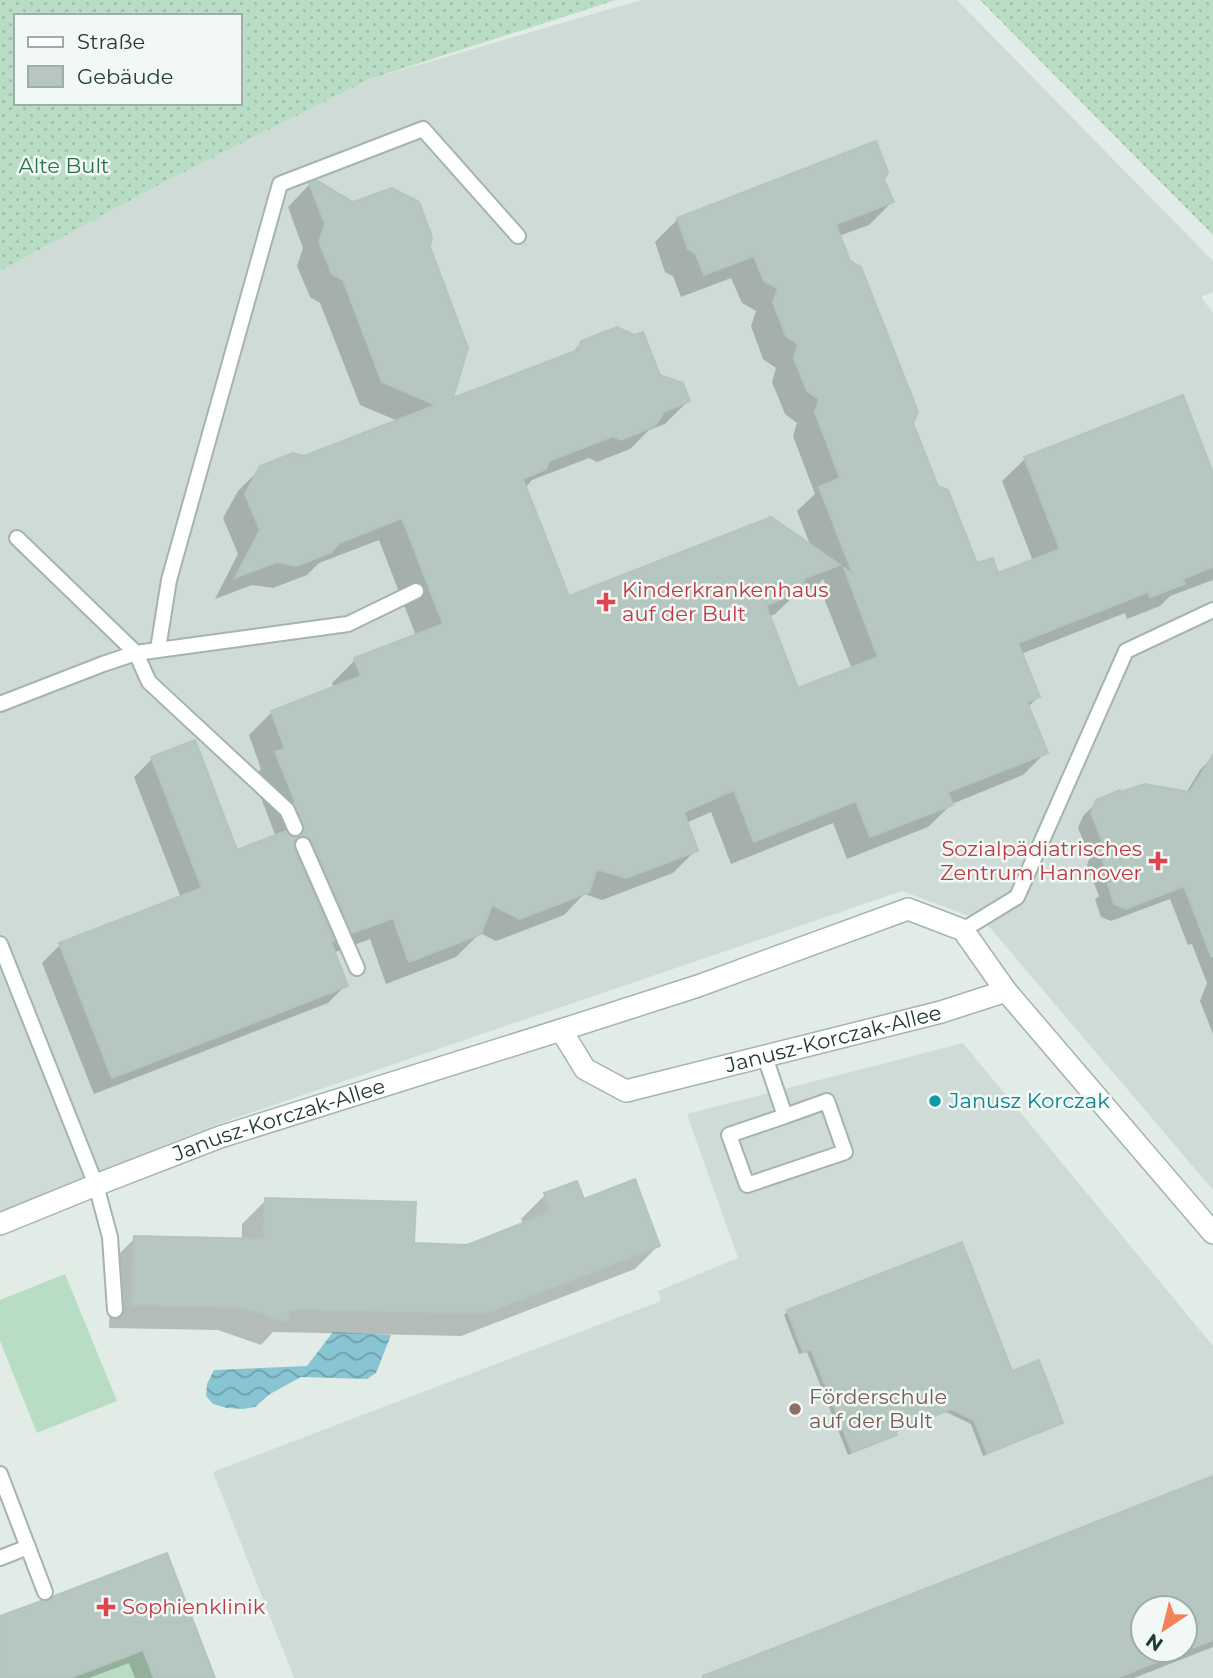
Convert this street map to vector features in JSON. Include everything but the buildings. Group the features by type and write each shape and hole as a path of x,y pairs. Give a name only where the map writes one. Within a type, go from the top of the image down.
{"street":[{"name":"Janusz-Korczak-Allee","path":"0,1224 220,1137 698,986 908,909 963,930"},
{"path":"963,930 1006,991 1213,1233"},
{"name":"Janusz-Korczak-Allee","path":"561,1031 585,1069 626,1091 940,1012 1006,991"}],"lane":[{"path":"158,649 169,580 280,184 423,129 518,236"},
{"path":"17,537 136,653 149,682 287,810 295,828"},
{"path":"0,705 136,653 348,624 416,591"},
{"path":"963,930 1017,897 1126,651 1213,610"},
{"path":"303,845 357,968"},
{"path":"0,944 96,1185 110,1237 115,1310"},
{"path":"765,1057 785,1116"},
{"path":"827,1101 845,1152 747,1185 729,1135 785,1116 827,1101"},
{"path":"0,1474 45,1592"},
{"path":"0,1558 28,1547"}],"shaded area":[{"name":"Kinderkrankenhaus auf der Bult","path":"641,0 957,0 1213,261 1213,292 1201,297 1213,313 1213,1190 985,922 902,891 215,1125 0,1213 0,271 164,182 370,79"},
{"name":"Förderschule auf der Bult","path":"963,1043 1213,1346 1213,1678 294,1678 213,1472 661,1301 658,1291 738,1258 687,1114"}],"green space":[{"name":"Alte Bult","path":"0,0 616,0 370,79 164,182 0,271"},
{"path":"980,0 1213,0 1213,235"},
{"path":"65,1274 117,1401 37,1433 0,1341 0,1300"},
{"path":"143,1650 154,1678 70,1678"}],"water":[{"path":"333,1332 391,1335 376,1373 367,1379 301,1377 270,1394 255,1407 243,1409 213,1404 206,1396 207,1384 214,1370 307,1366"}],"place":[{"name":"Kinderkrankenhaus auf der Bult","path":"606,602"},
{"name":"Sozialpädiatrisches Zentrum Hannover","path":"1158,861"},
{"name":"Janusz Korczak","path":"935,1101"},
{"name":"Förderschule auf der Bult","path":"795,1409"},
{"name":"Sophienklinik","path":"106,1607"}]}
